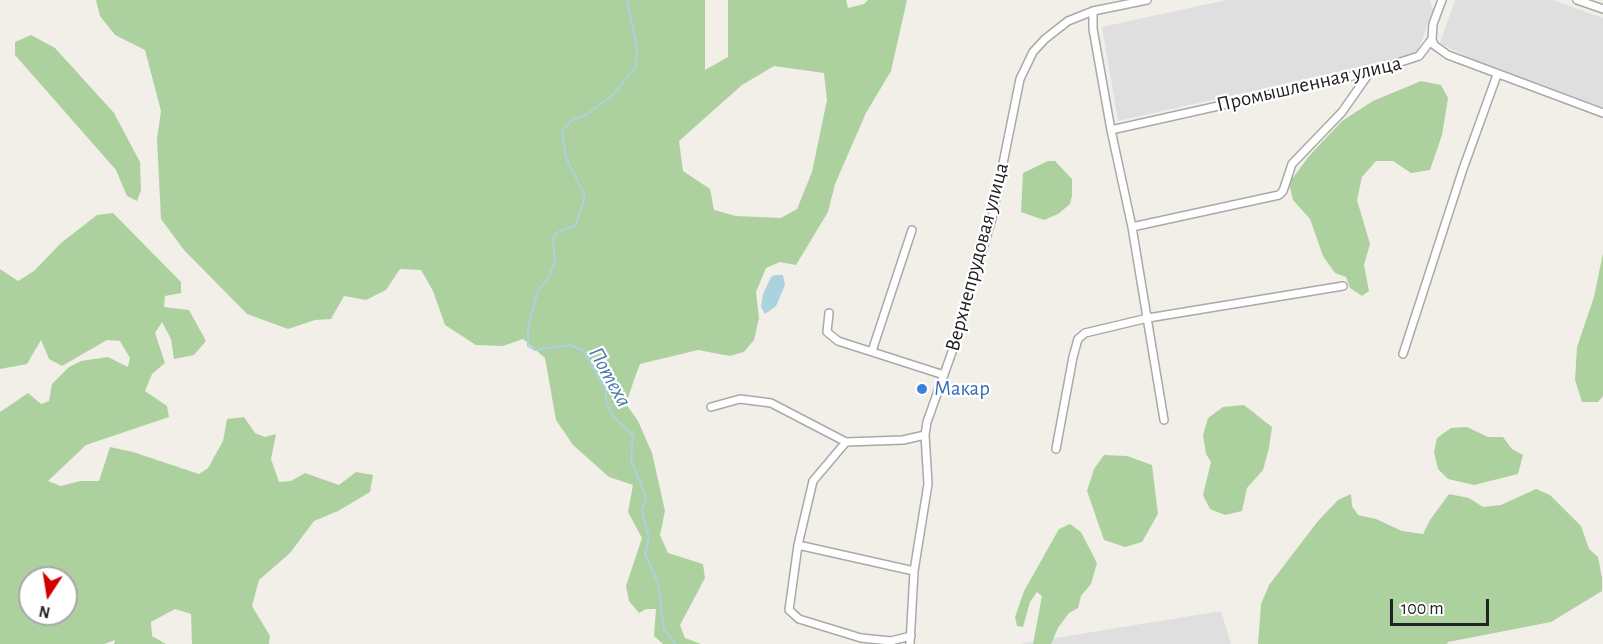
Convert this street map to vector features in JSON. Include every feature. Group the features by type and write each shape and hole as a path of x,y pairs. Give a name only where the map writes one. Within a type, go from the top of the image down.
{"street":[{"path":"1104,0 1104,9"},
{"name":"Верхнепрудовая улица","path":"910,640 914,571 927,484 925,435 932,406 944,375 992,218 1014,103 1026,64 1033,52 1056,29 1093,11 1147,0"},
{"path":"1442,0 1433,24 1432,39 1434,45 1448,55 1603,113"},
{"path":"1577,0 1603,9"},
{"path":"1093,11 1093,29 1111,130 1132,227 1164,420"},
{"name":"Промышленная улица","path":"1111,130 1370,72 1419,56 1432,39"},
{"path":"1132,227 1279,195 1292,164 1342,112 1370,72"},
{"path":"1403,354 1463,169 1497,75"},
{"path":"872,351 912,230"},
{"path":"1056,449 1074,357 1081,335 1148,318 1343,286"},
{"path":"829,313 827,332 831,338 944,375"},
{"path":"711,407 740,399 771,403 846,442 903,440 925,435"},
{"path":"846,442 813,481 798,545 789,599 792,615 861,638 910,640"},
{"path":"798,545 914,571"}],"shaded area":[{"path":"1226,0 1430,0 1433,10 1417,54 1118,121 1102,27"},
{"path":"1455,0 1553,0 1603,18 1603,109 1495,71 1440,43"},
{"path":"1221,611 1231,644 1019,644"}],"green space":[{"path":"96,0 705,0 705,70 728,57 728,0 846,0 848,8 864,4 868,0 907,0 891,71 866,113 835,184 828,212 796,265 780,262 766,268 756,292 759,318 754,340 744,352 730,356 698,350 640,364 626,404 638,421 652,453 665,511 660,535 668,553 703,564 705,578 680,625 685,638 701,644 663,644 654,636 656,609 646,609 639,613 629,601 626,586 642,538 628,512 633,485 609,477 573,445 556,420 545,358 523,339 503,346 476,345 445,325 433,291 421,270 400,269 386,290 366,300 344,296 331,319 315,320 288,329 247,314 184,250 161,219 157,139 161,111 145,50 115,35 100,16","holes":["774,66 824,73 827,100 812,172 797,209 781,218 736,216 714,210 710,189 683,171 679,141 742,85"]},
{"path":"31,35 55,48 114,113 140,162 141,190 137,201 127,196 116,170 15,55 15,42"},
{"path":"1421,81 1441,85 1448,98 1442,135 1430,170 1411,173 1393,161 1376,161 1362,177 1357,200 1370,244 1364,265 1369,291 1362,296 1350,288 1346,277 1335,273 1323,256 1310,219 1293,200 1289,183 1309,156 1342,121 1373,101"},
{"path":"1048,161 1055,161 1072,179 1072,196 1070,204 1058,214 1044,220 1021,212 1023,173"},
{"path":"113,213 181,282 181,293 165,296 164,307 189,310 206,341 194,355 174,359 171,339 162,322 155,333 165,363 152,374 145,391 167,406 169,417 86,445 48,481 61,486 80,481 99,481 110,447 133,452 199,474 208,468 223,441 227,419 244,417 255,433 265,437 276,434 271,459 279,482 291,481 305,473 339,485 356,472 373,475 370,492 338,511 314,521 290,553 259,580 252,606 270,636 269,644 192,644 191,614 175,609 151,622 152,636 166,644 114,644 115,640 104,644 0,644 0,412 28,393 41,404 49,401 52,384 69,367 81,361 108,357 128,367 130,358 120,341 107,340 62,366 49,359 41,340 27,364 0,369 0,269 18,281 34,271 61,243 97,215"},
{"path":"1603,253 1603,396 1598,402 1582,402 1575,380 1577,347 1594,297"},
{"path":"1244,405 1272,427 1269,448 1263,470 1247,488 1242,511 1225,515 1210,509 1203,495 1211,462 1206,454 1203,435 1208,418 1223,407"},
{"path":"1467,427 1488,437 1503,437 1512,449 1523,455 1518,474 1474,485 1448,479 1438,469 1434,452 1437,438 1451,428"},
{"path":"1104,455 1127,456 1152,465 1158,514 1142,542 1125,547 1104,540 1087,491 1094,469"},
{"path":"1536,489 1550,495 1581,526 1589,549 1598,557 1602,578 1602,591 1551,622 1447,644 1258,644 1261,604 1269,585 1318,521 1338,500 1351,494 1352,506 1358,515 1376,519 1402,531 1423,534 1449,494 1469,498 1483,507 1501,505"},
{"path":"1070,524 1081,532 1097,563 1091,584 1081,596 1078,608 1069,613 1058,628 1051,644 1033,644 1042,596 1037,592 1030,602 1023,627 1017,626 1015,617 1024,591 1059,529"}],"water":[{"path":"783,275 785,285 776,306 765,314 761,307 763,294 771,277"}],"waterway":[{"name":"Потеха","path":"627,0 637,49 636,66 613,95 587,114 569,122 562,132 566,158 585,196 576,225 556,233 553,240 555,262 548,278 538,291 528,327 528,346 535,350 570,345 583,350 606,390 606,402 613,416 633,435 631,460 646,496 642,511 649,538 645,554 658,583 664,630 676,644"}],"place":[{"name":"Макар","path":"922,389"}]}
